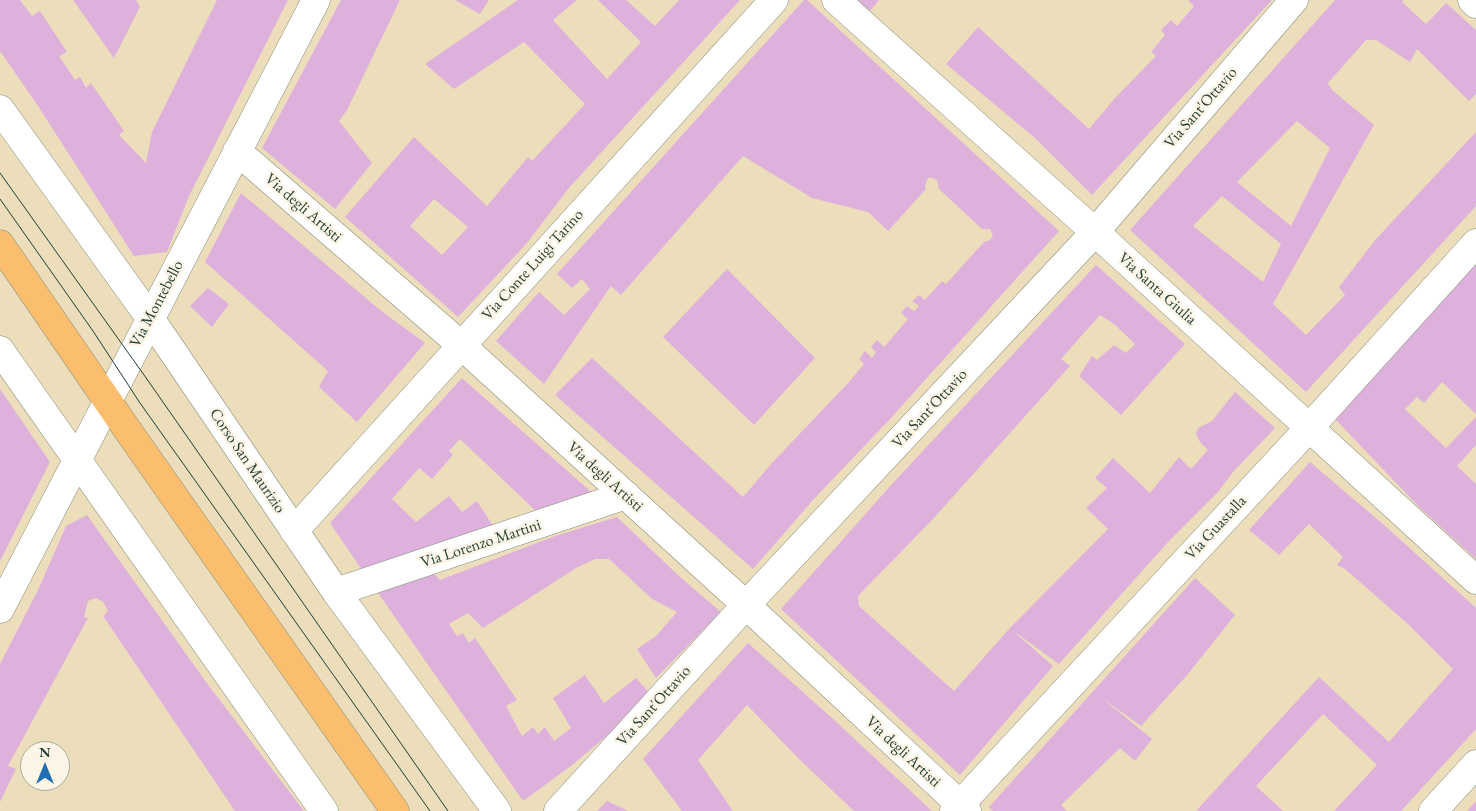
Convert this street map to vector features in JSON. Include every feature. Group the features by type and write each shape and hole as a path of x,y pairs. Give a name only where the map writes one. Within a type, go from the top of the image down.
{"main road":[{"path":"0,244 395,811"}],"street":[{"name":"Via Montebello","path":"0,610 107,400 316,0"},
{"name":"Via Conte Luigi Tarino","path":"294,531 460,345 774,0"},
{"name":"Via Santa Giulia","path":"836,0 1095,232 1476,580"},
{"name":"Via Sant'Ottavio","path":"558,811 746,605 1095,232 1294,0"},
{"path":"1472,0 1476,4"},
{"name":"Corso San Maurizio","path":"0,110 150,318 336,592 497,811"},
{"name":"Via degli Artisti","path":"237,152 460,345 746,605 960,809"},
{"name":"Via Guastalla","path":"960,809 1476,244"},
{"path":"0,350 324,811"},
{"name":"Via Lorenzo Martini","path":"336,592 626,496"},
{"path":"1433,811 1476,764"}],"building":[{"path":"0,0 20,0 32,16 40,11 67,52 59,56 75,80 80,77 86,88 91,83 124,131 119,135 146,163 152,132 217,0 288,0 189,196 167,252 134,256 38,106 0,51"},
{"path":"73,0 136,0 140,7 114,58"},
{"path":"341,0 400,0 347,110 339,121 372,163 335,209 262,148"},
{"path":"455,0 489,0 480,14"},
{"path":"518,0 577,0 553,20 607,79 641,42 598,0 626,0 655,26 679,0 740,0 568,189 527,243 458,317 345,217 414,137 487,206 528,157 532,161 585,104 524,42 454,89 425,64","holes":["434,199 468,227 442,255 410,226"]},
{"path":"804,0 807,0 1059,231 890,419 813,500 753,569 555,395 592,358 743,497 771,464 849,382 864,364 859,359 865,351 872,358 876,352 871,347 877,340 884,347 908,319 901,313 907,306 914,311 919,306 912,301 919,295 925,300 942,281 946,284 984,242 990,240 993,235 990,229 982,229 939,189 937,180 928,178 925,186 926,189 888,231 868,212 812,198 743,156 621,295 611,286 544,384 496,341 539,292 564,315 590,289 582,279 572,288 557,274"},
{"path":"857,0 879,0 870,11"},
{"path":"1188,0 1272,0 1092,195 1035,138 946,64 978,27 1089,129 1115,98 1156,56 1151,52 1165,35 1161,30 1171,20 1177,26 1194,6"},
{"path":"1335,0 1403,0 1402,2 1426,24 1446,3 1476,30 1476,94 1469,101 1417,49 1410,62 1376,40 1366,40 1328,83 1332,90 1374,125 1273,304 1306,335 1345,295 1339,287 1376,239 1476,132 1476,206 1306,392 1130,230","holes":["1297,121 1330,148 1291,226 1237,182","1222,196 1281,244 1263,282 1193,226"]},
{"path":"241,193 380,310 425,343 357,422 319,387 328,371 205,262"},
{"path":"1476,262 1476,414 1442,382 1424,403 1417,397 1405,409 1446,448 1476,417 1476,445 1457,466 1476,484 1476,559 1420,508 1335,419"},
{"path":"1096,265 1185,344 1121,415 1079,376 1092,356 1097,360 1114,345 1126,353 1135,344 1114,324 1100,315 1061,359 1070,366 933,519 858,596 859,606 954,691 1009,629 1108,529 1086,508 1107,488 1095,478 1113,458 1150,493 1179,457 1191,469 1208,450 1200,442 1196,434 1198,428 1212,421 1235,392 1275,428 1233,472 1218,492 1169,541 1059,664 1012,630 1053,666 960,775 781,609 893,483"},
{"path":"727,269 815,358 754,425 663,337"},
{"path":"208,288 229,304 212,327 190,306"},
{"path":"462,378 590,491 585,500 539,514 460,439 449,451 453,455 432,479 419,468 392,499 416,522 449,496 462,512 477,501 495,529 362,570 330,523"},
{"path":"0,389 50,462 0,561"},
{"path":"1310,462 1384,525 1476,608 1476,729 1401,811 1334,811 1377,765 1323,714 1256,786 1283,811 1196,811 1319,677 1389,742 1453,669 1409,625 1345,569 1337,565 1343,557 1309,524 1279,555 1249,530"},
{"path":"87,515 206,682 304,811 235,811 103,616 108,611 103,602 96,598 88,601 84,617 88,618 8,766 16,769 0,802 0,664 38,590 66,526"},
{"path":"617,517 679,576 721,612 656,678 637,649 656,636 677,612 652,599 609,559 595,559 576,568 483,628 468,613 449,624 457,636 463,633 469,643 475,638 517,700 506,706 522,736 533,727 538,734 545,727 554,741 571,728 553,698 585,675 604,703 636,678 653,697 571,766 523,801 378,593 430,569 440,580 555,536"},
{"path":"1195,578 1235,615 1188,674 1141,726 1102,698 1152,739 1135,761 1120,748 1061,805 1067,811 993,811 989,807"},
{"path":"748,643 932,811 854,811 800,760 747,705 698,760 733,811 682,811 643,759"},
{"path":"607,801 628,811 597,811"},
{"path":"1476,801 1476,811 1467,811"}],"tram line":[{"path":"0,173 149,382 448,811"},
{"path":"0,199 93,331 140,403 430,811"}]}
